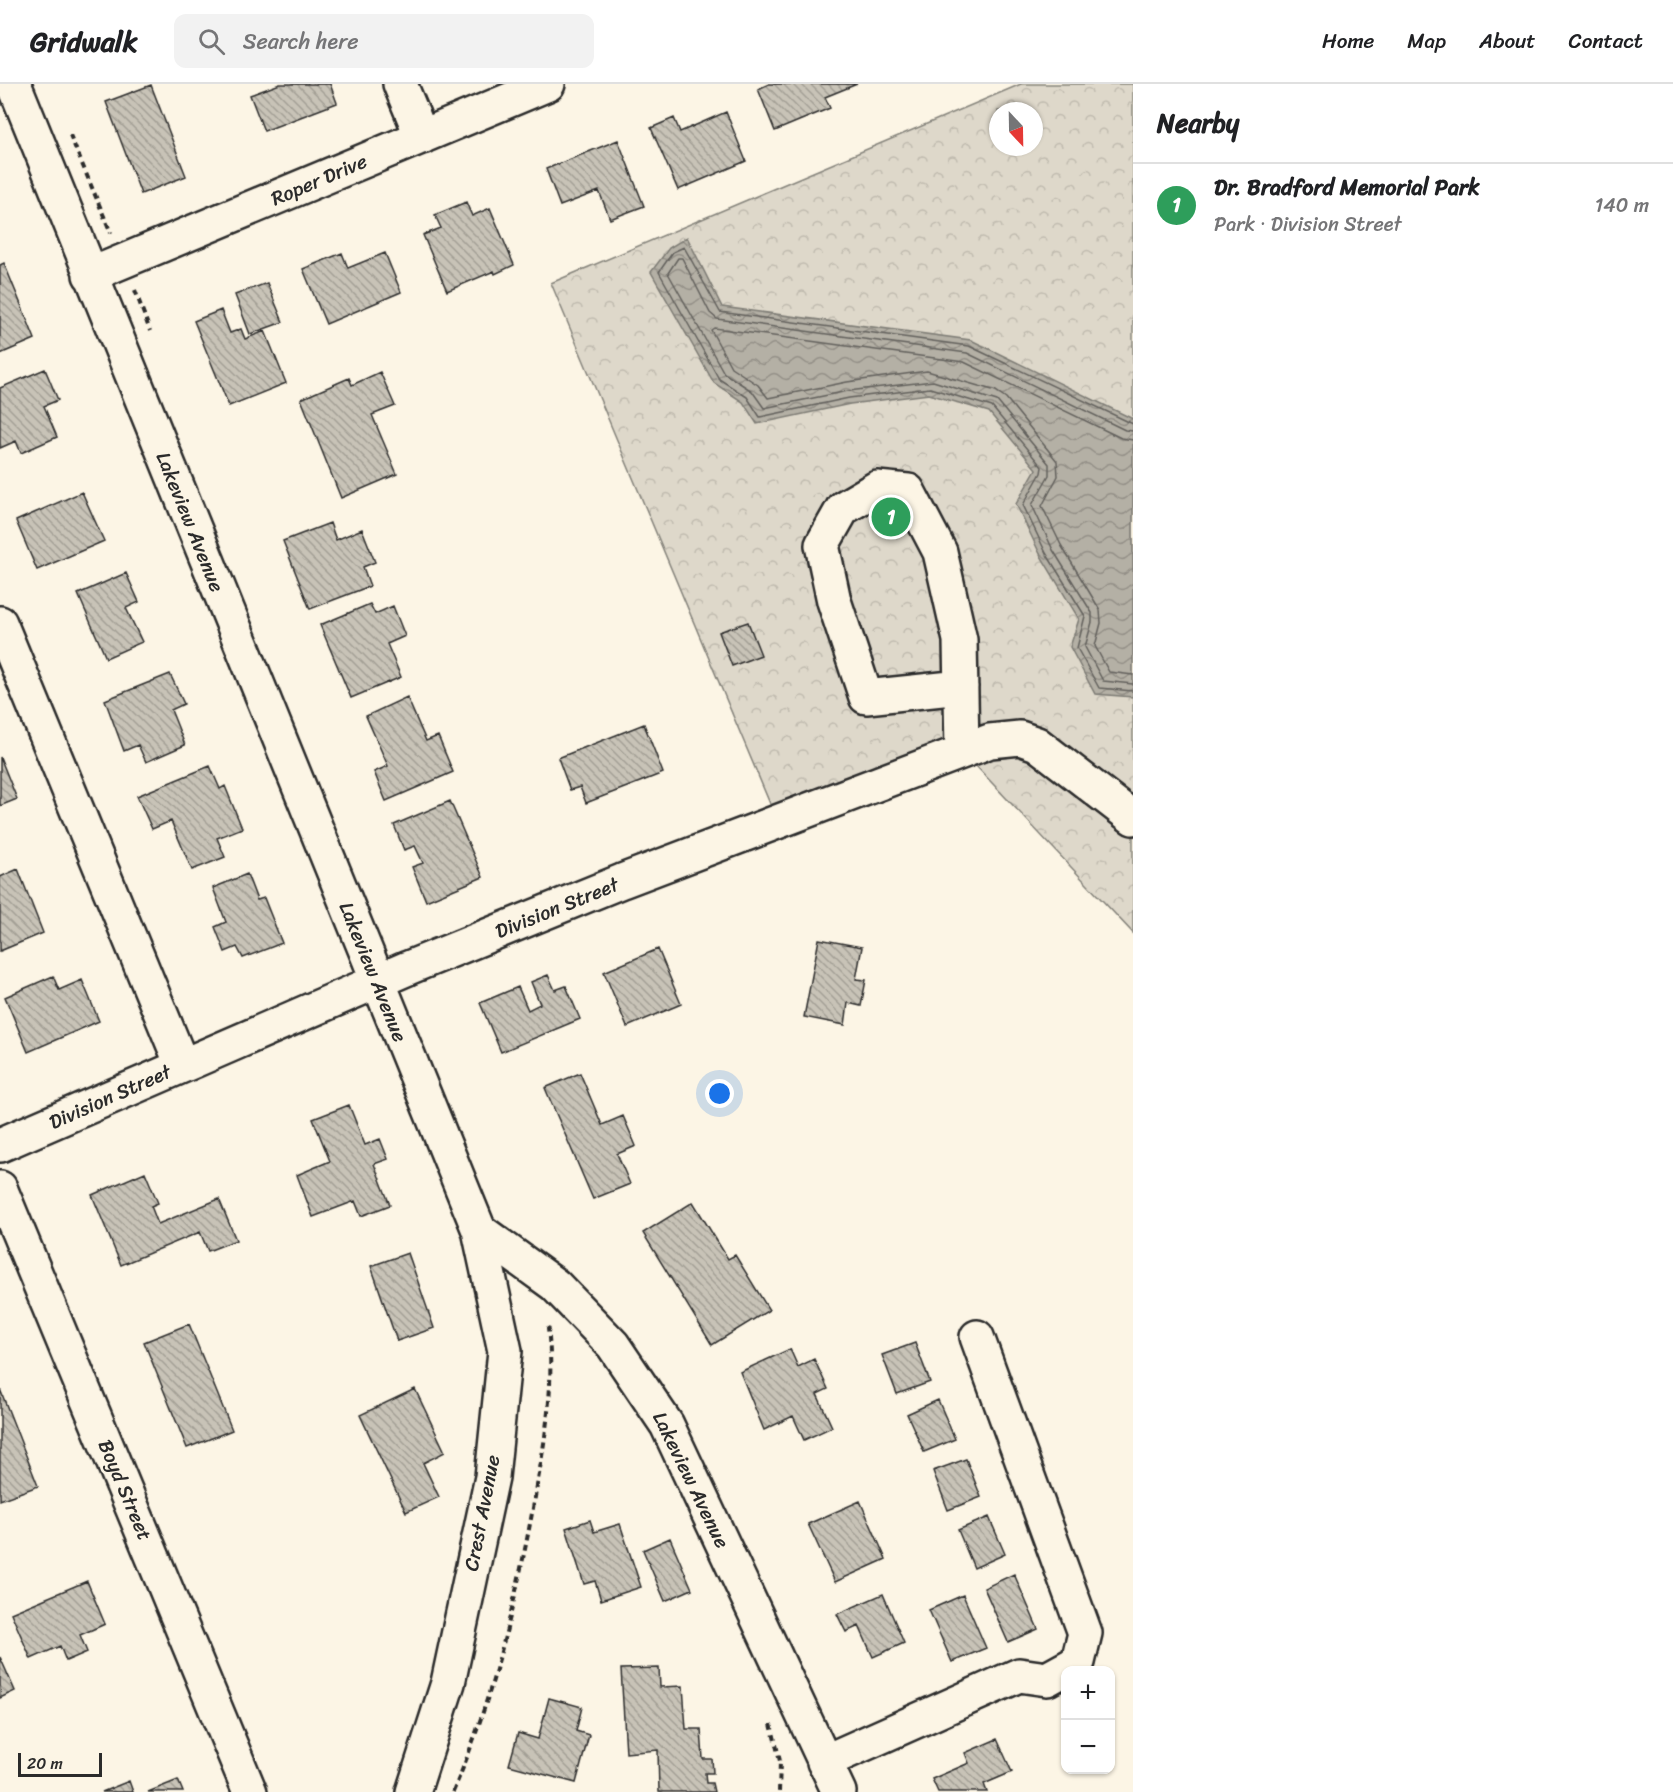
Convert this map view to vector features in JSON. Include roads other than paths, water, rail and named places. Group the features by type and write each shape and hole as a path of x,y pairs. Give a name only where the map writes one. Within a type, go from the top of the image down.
{"street":[{"name":"Lakeview Avenue","path":"14,84 479,1230 555,1286 613,1345 667,1425 828,1780"},
{"path":"400,84 422,137"},
{"name":"Roper Drive","path":"90,275 548,84"},
{"path":"960,687 916,694 866,697 834,602 822,545 843,508 877,488 908,490 940,552 960,640 962,751"},
{"path":"0,623 182,1065"},
{"name":"Division Street","path":"0,1145 377,981 622,881 990,741 1020,738 1037,744 1122,810"},
{"name":"Boyd Street","path":"0,1188 250,1792"},
{"name":"Crest Avenue","path":"413,1792 448,1683 492,1477 505,1351 479,1230"},
{"path":"828,1780 1019,1675 1047,1679 1078,1662 1085,1633 977,1337"}],"water":[{"path":"687,237 722,307 971,340 1133,419 1133,697 1095,694 1070,647 1079,619 1041,556 1016,504 1036,469 989,412 929,394 850,404 757,424 743,402 714,383 651,272 669,248"}],"place":[{"name":"Dr. Bradford Memorial Park","path":"891,517"}]}
